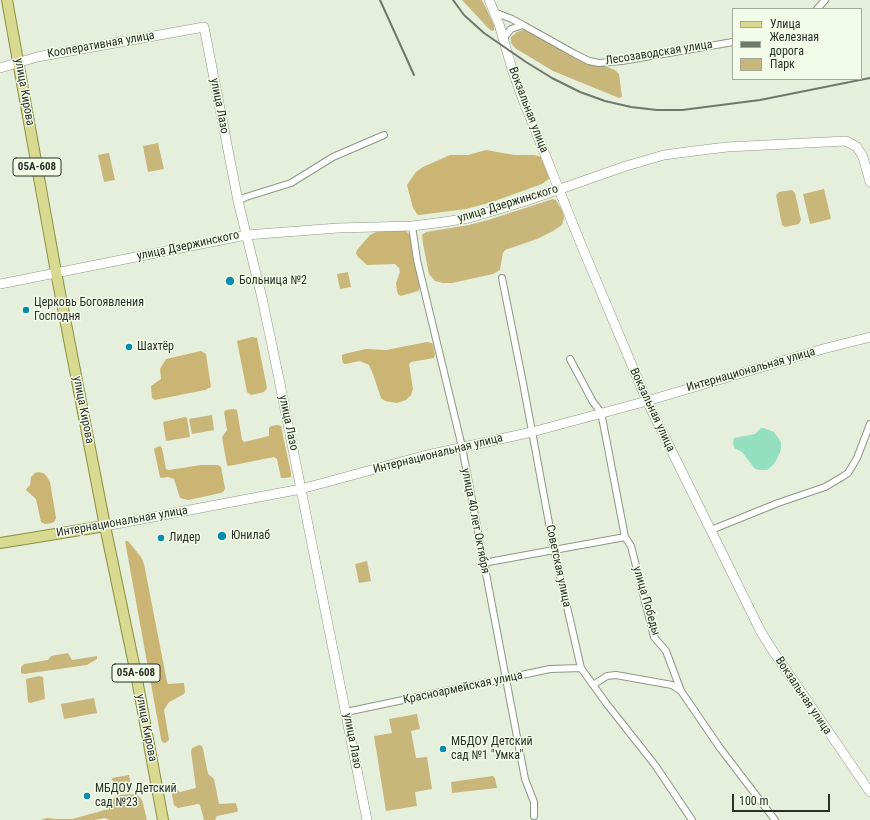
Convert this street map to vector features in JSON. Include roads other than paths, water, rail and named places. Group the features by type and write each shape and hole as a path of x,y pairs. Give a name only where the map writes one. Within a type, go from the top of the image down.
{"main road":[{"name":"улица Кирова","path":"7,0 56,272 105,526 136,674 163,820"},
{"name":"Вокзальная улица","path":"489,0 512,69 559,190 646,401 761,632 772,651 870,792"},
{"name":"Кооперативная улица","path":"0,68 32,58 81,48 204,27"},
{"name":"улица Лазо","path":"204,27 238,201 262,298 367,820"},
{"name":"улица Дзержинского","path":"0,284 246,234 338,228 412,226 482,215 626,166 678,153 727,147 846,141 857,147 863,157 870,182"},
{"name":"Интернациональная улица","path":"0,543 105,526 301,489 462,447 532,432 646,401 758,367 870,337"}],"street":[{"path":"818,8 825,0"},
{"name":"Лесозаводская улица","path":"494,12 508,17 590,61 599,63 622,61 732,42"},
{"path":"503,41 511,29 523,25"},
{"path":"238,201 246,197 291,183 333,157 384,135"},
{"name":"улица 40 лет Октября","path":"412,226 425,294 462,447 525,779 534,802 534,816"},
{"name":"Советская улица","path":"502,278 524,383 554,550 581,668 592,685 655,765 692,820"},
{"name":"улица Победы","path":"570,359 593,402 601,412 625,538 631,546 654,637 666,651 681,691 720,748 775,820"},
{"path":"711,530 802,494 825,487 848,473 857,458 870,424"},
{"path":"483,563 625,538"},
{"name":"Красноармейская улица","path":"346,712 550,669 581,668"},
{"path":"592,685 607,676 616,675 672,684 681,691"}],"railway":[{"path":"380,0 414,75"},
{"path":"453,0 464,15 484,33 552,78 580,92 605,101 631,107 657,110 682,110 760,100 860,80"},
{"path":"862,80 870,78"}],"place":[{"name":"Больница №2","path":"230,281"},
{"name":"Церковь Богоявления Господня","path":"26,310"},
{"name":"Шахтёр","path":"129,347"},
{"name":"Юнилаб","path":"222,536"},
{"name":"Лидер","path":"161,538"},
{"name":"МБДОУ Детский сад №1 \"Умка\"","path":"443,749"},
{"name":"МБДОУ Детский сад №23","path":"87,796"}]}
